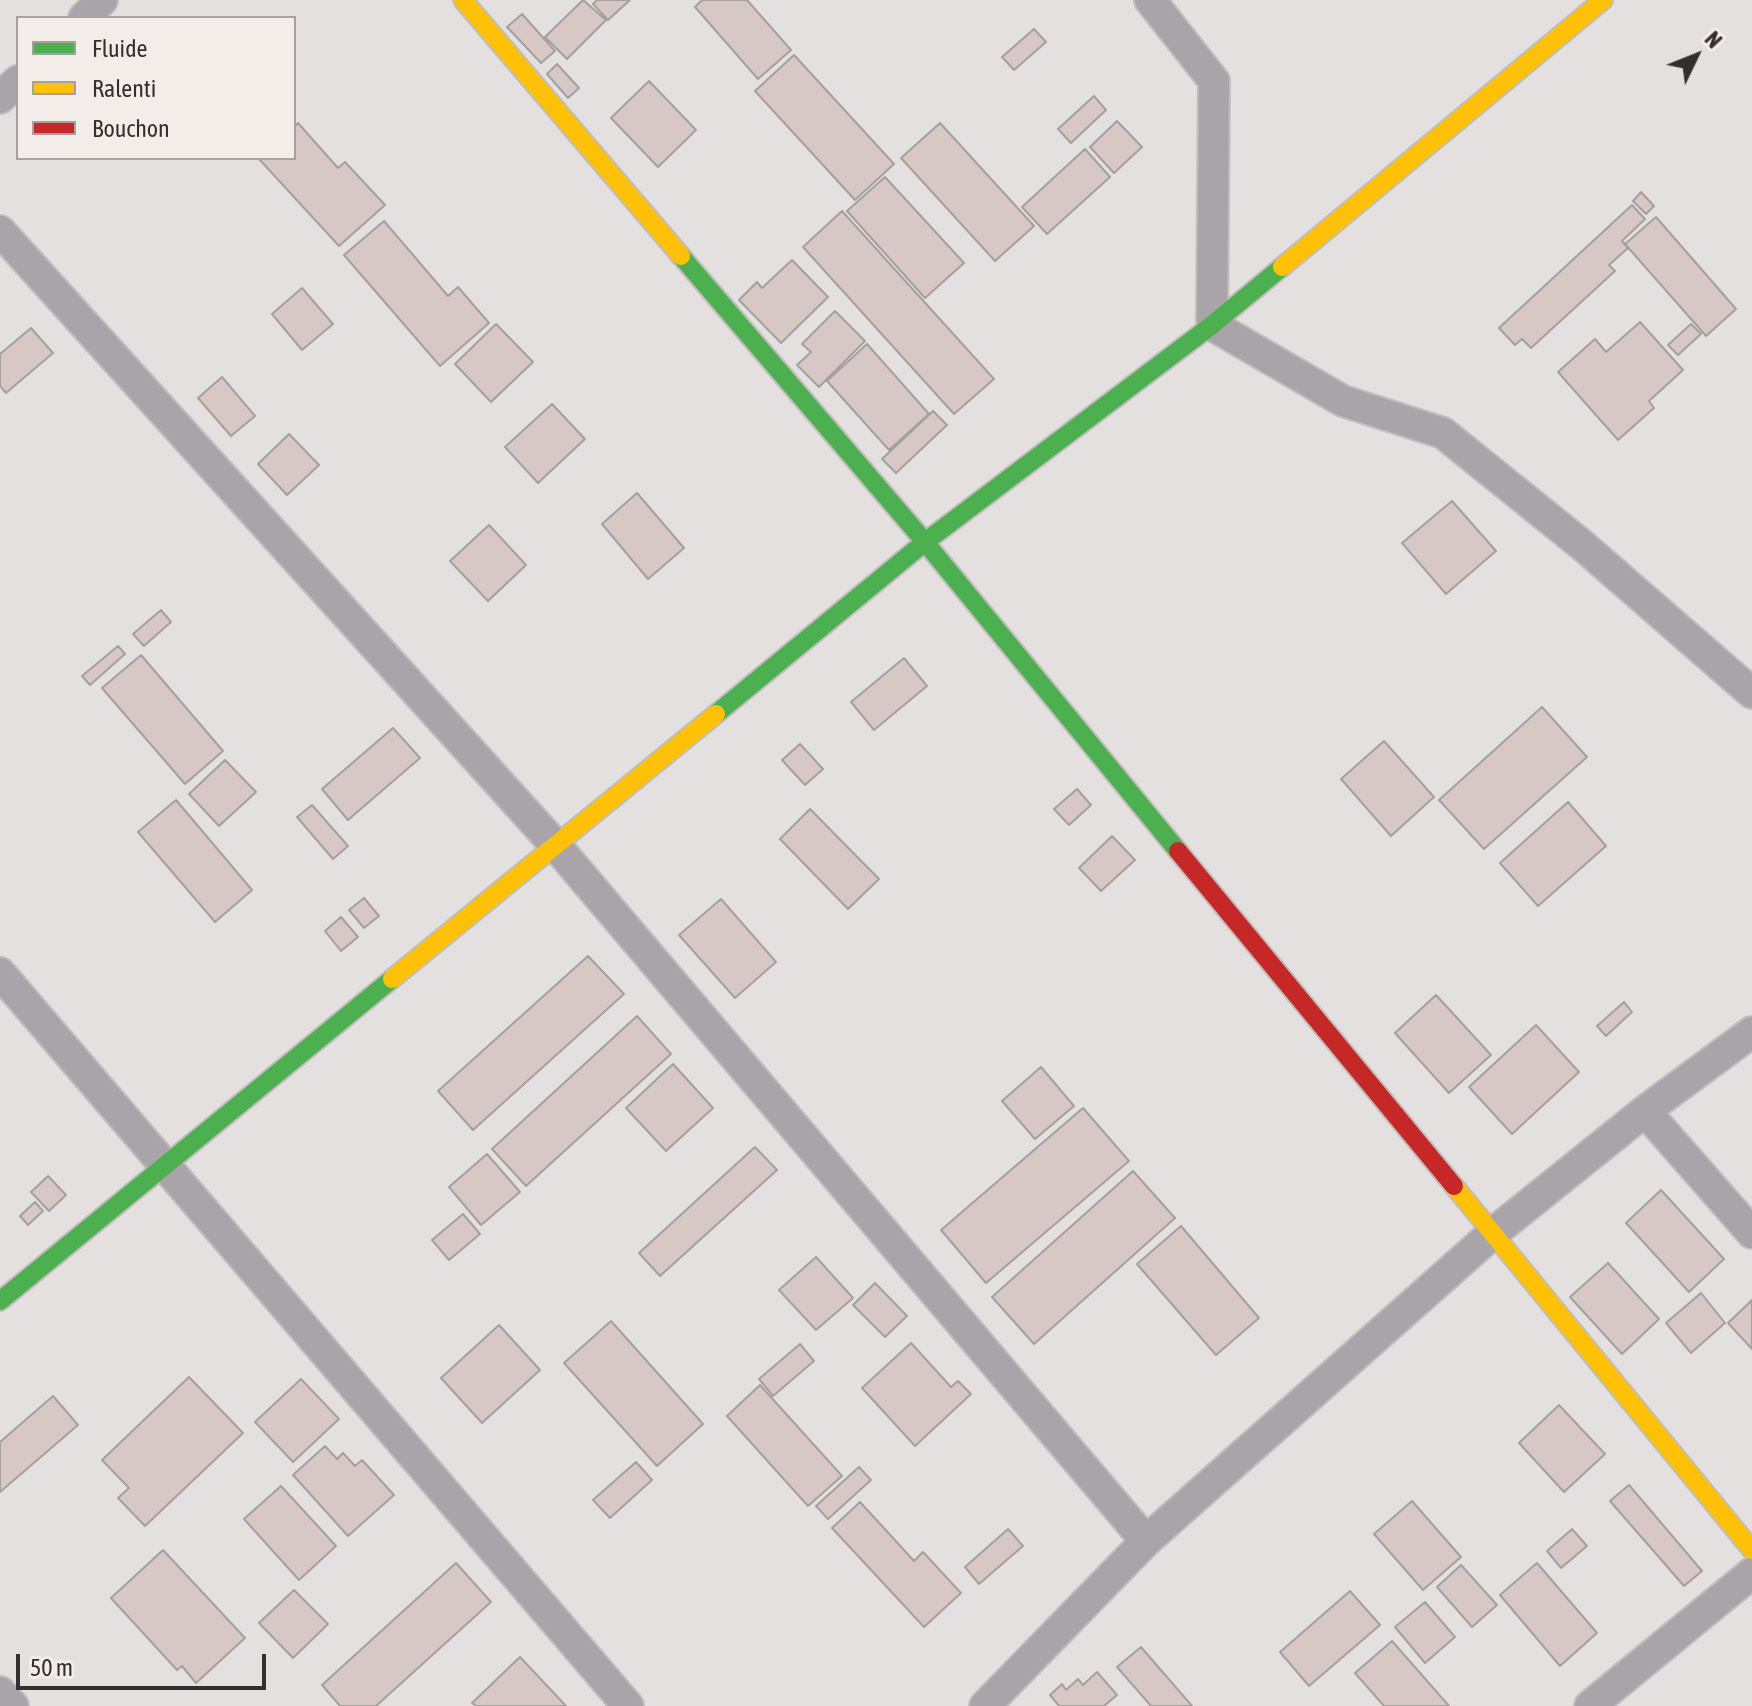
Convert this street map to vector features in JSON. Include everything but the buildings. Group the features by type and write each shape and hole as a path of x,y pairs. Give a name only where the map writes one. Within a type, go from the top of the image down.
{"street":[{"path":"86,16 102,0"},
{"path":"463,0 925,542 1752,1550"},
{"path":"1150,0 1214,81 1212,325"},
{"path":"0,1301 925,542 1212,325 1603,0"},
{"path":"0,98 16,83"},
{"path":"0,231 557,847 1146,1541"},
{"path":"1212,325 1343,401 1443,433 1582,545 1752,693"},
{"path":"0,973 166,1163 628,1706"},
{"path":"985,1706 1146,1541 1492,1234 1645,1111 1752,1032"},
{"path":"1645,1111 1752,1233"},
{"path":"1590,1706 1752,1573"},
{"path":"0,1692 13,1706"}],"traffic: fast":[{"path":"681,256 925,542 1178,851"},
{"path":"716,714 925,542 1212,325 1282,267"},
{"path":"0,1301 392,979"}],"traffic: slow":[{"path":"463,0 681,256"},
{"path":"1282,267 1603,0"},
{"path":"392,979 716,714"},
{"path":"1454,1186 1752,1550"}],"traffic: jam":[{"path":"1178,851 1454,1186"}]}
